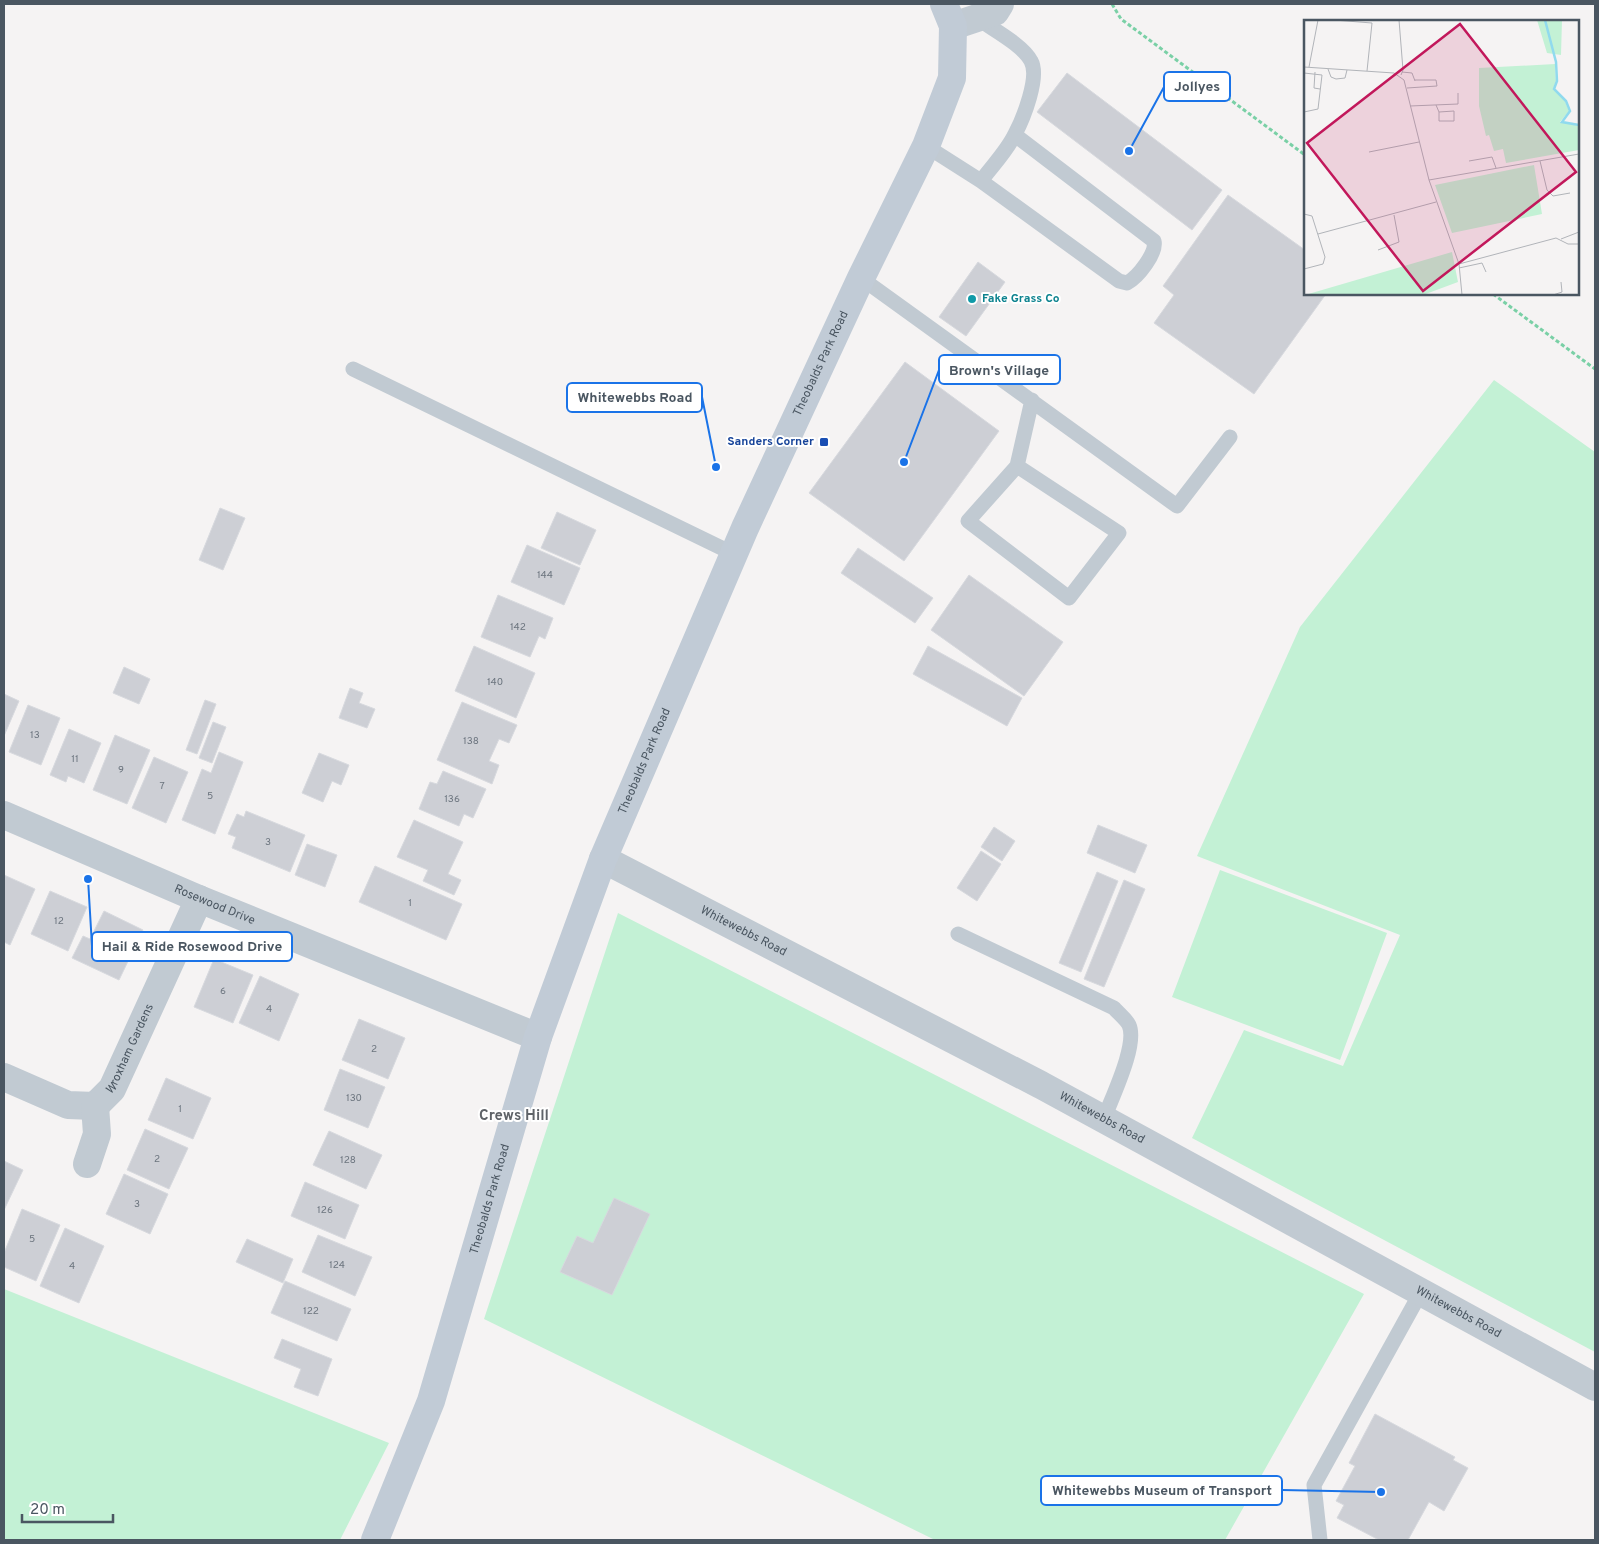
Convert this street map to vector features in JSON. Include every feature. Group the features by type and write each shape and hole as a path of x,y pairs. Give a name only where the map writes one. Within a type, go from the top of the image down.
{"street":[{"path":"958,16 995,12 1000,4"},
{"name":"Theobalds Park Road","path":"375,1540 431,1401 538,1037 603,859 734,554 861,278 926,146 952,78 958,16"},
{"name":"Rosewood Drive","path":"4,815 199,899 538,1037"},
{"name":"Whitewebbs Road","path":"603,859 1104,1119 1595,1387"},
{"name":"Wroxham Gardens","path":"4,1076 68,1106 95,1106 112,1088 199,899"},
{"path":"86,1164 97,1134 95,1106"}],"lane":[{"path":"958,16 1022,51 1031,60 1034,70 1033,87 1015,134 981,181"},
{"path":"926,146 981,181 1119,281 1127,283 1132,280 1156,246 1149,235 1015,134"},
{"path":"861,278 1177,506 1230,437"},
{"path":"353,370 734,554"},
{"path":"1017,466 1119,533 1068,598 968,521 1017,466 1032,400"},
{"path":"958,934 1114,1008 1129,1026 1131,1040 1121,1075 1104,1119"},
{"path":"1320,1540 1314,1485 1421,1292"}],"path":[{"path":"1112,4 1121,19 1304,154"},
{"path":"1494,295 1595,370"}],"green space":[{"path":"1494,380 1595,452 1595,1352 1192,1138 1244,1030 1343,1066 1400,935 1197,856 1300,627"},
{"path":"1220,870 1387,933 1340,1060 1172,997"},
{"path":"618,913 1364,1294 1225,1540 935,1540 484,1319"},
{"path":"4,1289 389,1443 340,1540 4,1540"}],"building":[{"path":"1067,73 1222,190 1192,230 1037,112"},
{"path":"1228,195 1304,249 1304,295 1325,295 1254,394 1154,323 1174,295 1163,286"},
{"name":"Fake Grass Co","path":"978,262 1005,282 966,336 939,317"},
{"path":"905,362 999,431 904,561 809,493"},
{"path":"220,508 245,518 223,570 199,560"},
{"path":"557,512 596,530 580,565 541,548"},
{"path":"527,545 580,568 564,605 511,582"},
{"path":"858,548 933,598 915,623 841,573"},
{"path":"969,575 1063,642 1024,696 931,630"},
{"path":"498,595 553,618 545,639 539,636 530,657 481,637"},
{"path":"474,646 535,673 516,718 455,691"},
{"path":"928,646 1022,698 1007,726 913,674"},
{"path":"124,667 150,679 139,704 113,693"},
{"path":"350,688 363,693 359,703 375,709 367,728 339,718"},
{"path":"4,694 19,701 4,736"},
{"path":"205,700 216,704 197,754 186,750"},
{"path":"462,702 517,725 509,743 499,739 489,761 499,765 492,784 437,760"},
{"path":"28,705 60,718 41,765 9,752"},
{"path":"213,722 226,727 212,763 199,758"},
{"path":"69,729 101,743 84,783 68,776 66,782 50,775"},
{"path":"115,735 150,750 127,804 93,790"},
{"path":"219,752 243,762 215,834 182,820 202,769 211,773"},
{"path":"319,753 349,765 341,785 332,781 323,802 302,793"},
{"path":"154,757 188,772 166,823 132,808"},
{"path":"443,771 486,789 473,818 464,814 459,826 419,809 430,782 437,784"},
{"path":"246,811 305,835 290,872 232,848 236,837 228,834 237,814 244,817"},
{"path":"414,820 463,842 448,874 461,880 454,895 423,881 428,870 397,857"},
{"path":"1098,825 1147,845 1135,873 1087,853"},
{"path":"994,827 1015,841 1002,861 981,847"},
{"path":"307,844 337,855 325,887 295,875"},
{"path":"981,851 1001,864 977,901 957,888"},
{"path":"375,866 462,904 446,940 359,902"},
{"path":"1097,872 1118,881 1081,972 1059,963"},
{"path":"4,875 35,889 10,945 4,942"},
{"path":"1124,880 1145,889 1104,987 1084,979"},
{"path":"50,891 87,907 68,951 31,934"},
{"path":"104,911 143,930 119,980 72,958 83,936 90,939"},
{"path":"214,959 253,975 233,1023 194,1007"},
{"path":"260,976 299,994 279,1041 239,1023"},
{"path":"359,1019 405,1038 388,1079 342,1060"},
{"path":"340,1069 385,1087 368,1128 324,1110"},
{"path":"166,1078 211,1098 193,1139 148,1120"},
{"path":"145,1129 188,1148 169,1189 127,1170"},
{"path":"329,1131 382,1155 366,1189 313,1165"},
{"path":"4,1161 23,1170 4,1210"},
{"path":"124,1174 168,1194 150,1234 106,1214"},
{"path":"305,1182 359,1205 345,1239 291,1216"},
{"path":"614,1198 650,1214 612,1295 560,1272 577,1236 593,1243"},
{"path":"22,1209 60,1225 36,1281 4,1267 4,1253"},
{"path":"65,1228 104,1246 79,1303 40,1286"},
{"path":"318,1235 372,1257 355,1296 302,1272"},
{"path":"247,1239 293,1259 283,1283 236,1262"},
{"path":"285,1281 351,1309 337,1341 271,1313"},
{"path":"282,1339 332,1359 318,1396 294,1387 301,1369 274,1358"},
{"path":"1375,1414 1455,1457 1453,1460 1468,1468 1444,1511 1429,1502 1408,1540 1379,1540 1337,1518 1344,1505 1336,1501 1355,1466 1349,1463"}],"place":[{"name":"Jollyes","path":"1129,151"},
{"name":"Fake Grass Co","path":"972,299"},
{"name":"Sanders Corner","path":"824,442"},
{"name":"Brown's Village","path":"904,462"},
{"name":"Whitewebbs Road","path":"716,467"},
{"name":"Hail & Ride Rosewood Drive","path":"88,879"},
{"name":"Whitewebbs Museum of Transport","path":"1381,1492"}],"district":[{"name":"Crews Hill","path":"514,1116"}]}
